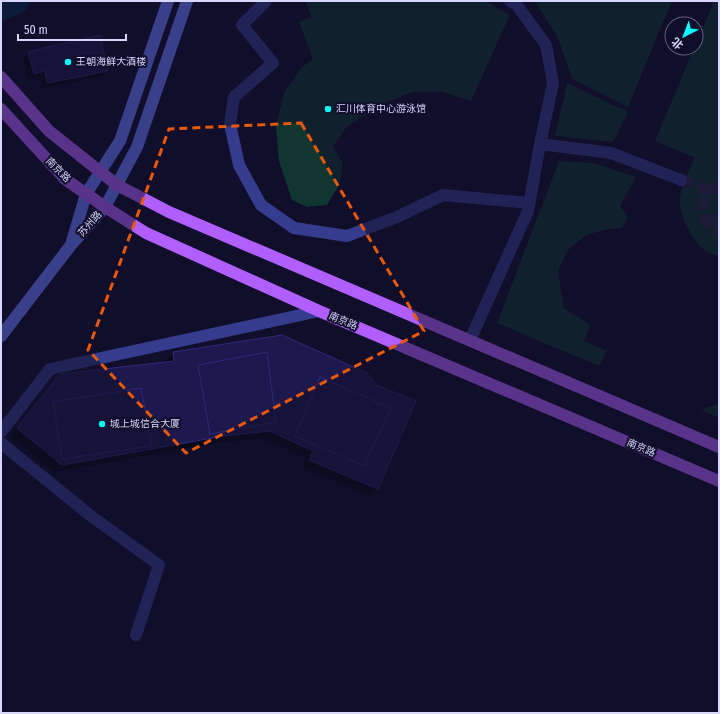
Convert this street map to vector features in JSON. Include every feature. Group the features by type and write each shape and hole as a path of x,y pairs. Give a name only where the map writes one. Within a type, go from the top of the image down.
{"main road":[{"path":"1,77 49,131 117,185 169,212 719,447"},
{"name":"南京路","path":"1,109 65,179 105,207 146,232 319,311 719,481"}],"street":[{"name":"苏州路","path":"71,245 86,194 120,141 168,1"},
{"name":"苏州路","path":"71,245 105,207 137,147 187,1"},
{"path":"266,1 242,25 273,63 234,97 230,124 238,165 261,206 294,228 347,236 397,217 443,195 529,203"},
{"path":"470,340 528,211 553,83 546,45 516,4 510,1"},
{"path":"540,144 611,153 681,180"},
{"path":"1,336 71,245"},
{"path":"1,432 50,369 319,311"},
{"path":"1,442 90,516 159,565 136,635"}],"highlighted area":[{"path":"301,123 424,331 186,453 88,350 169,129"}],"green space":[{"name":"汇川体育中心游泳馆","path":"306,1 483,1 510,15 471,101 442,92 413,92 390,101 363,116 346,128 333,146 343,164 339,185 327,205 307,207 292,200 279,161 276,126 284,93 301,68 313,59 299,22 311,17"},
{"path":"535,1 672,1 666,16 664,16 664,20 628,107 572,79 558,38"},
{"path":"714,1 719,1 719,256 707,252 692,236 684,221 680,206 682,190 688,172 695,158 655,141 691,56 704,56 704,25"},
{"path":"567,83 628,112 613,142 555,136"},
{"path":"559,161 594,163 636,177 620,206 628,216 622,228 608,229 586,235 567,251 558,271 564,308 590,325 584,341 607,351 599,366 497,323"},
{"path":"719,403 719,418 701,410"}],"building":[{"name":"王朝海鲜大酒楼","path":"100,35 108,71 47,83 45,71 34,74 28,52"},
{"path":"282,335 367,373 376,385 416,401 378,489 309,460 313,451 270,431 224,436 62,465 17,428 60,374 174,361 173,352"},
{"path":"267,352 276,422 210,434 198,365"},
{"path":"320,377 391,408 364,466 295,436"},
{"name":"城上城信合大厦","path":"141,388 152,446 62,459 53,402"}],"waterway":[{"path":"1,8 16,1"}],"tunnel":[{"path":"681,180 710,191"},
{"path":"719,186 712,190 704,201 705,214 708,221 719,231"}],"place":[{"name":"王朝海鲜大酒楼","path":"68,62"},
{"name":"汇川体育中心游泳馆","path":"328,109"},
{"name":"城上城信合大厦","path":"102,424"}]}
